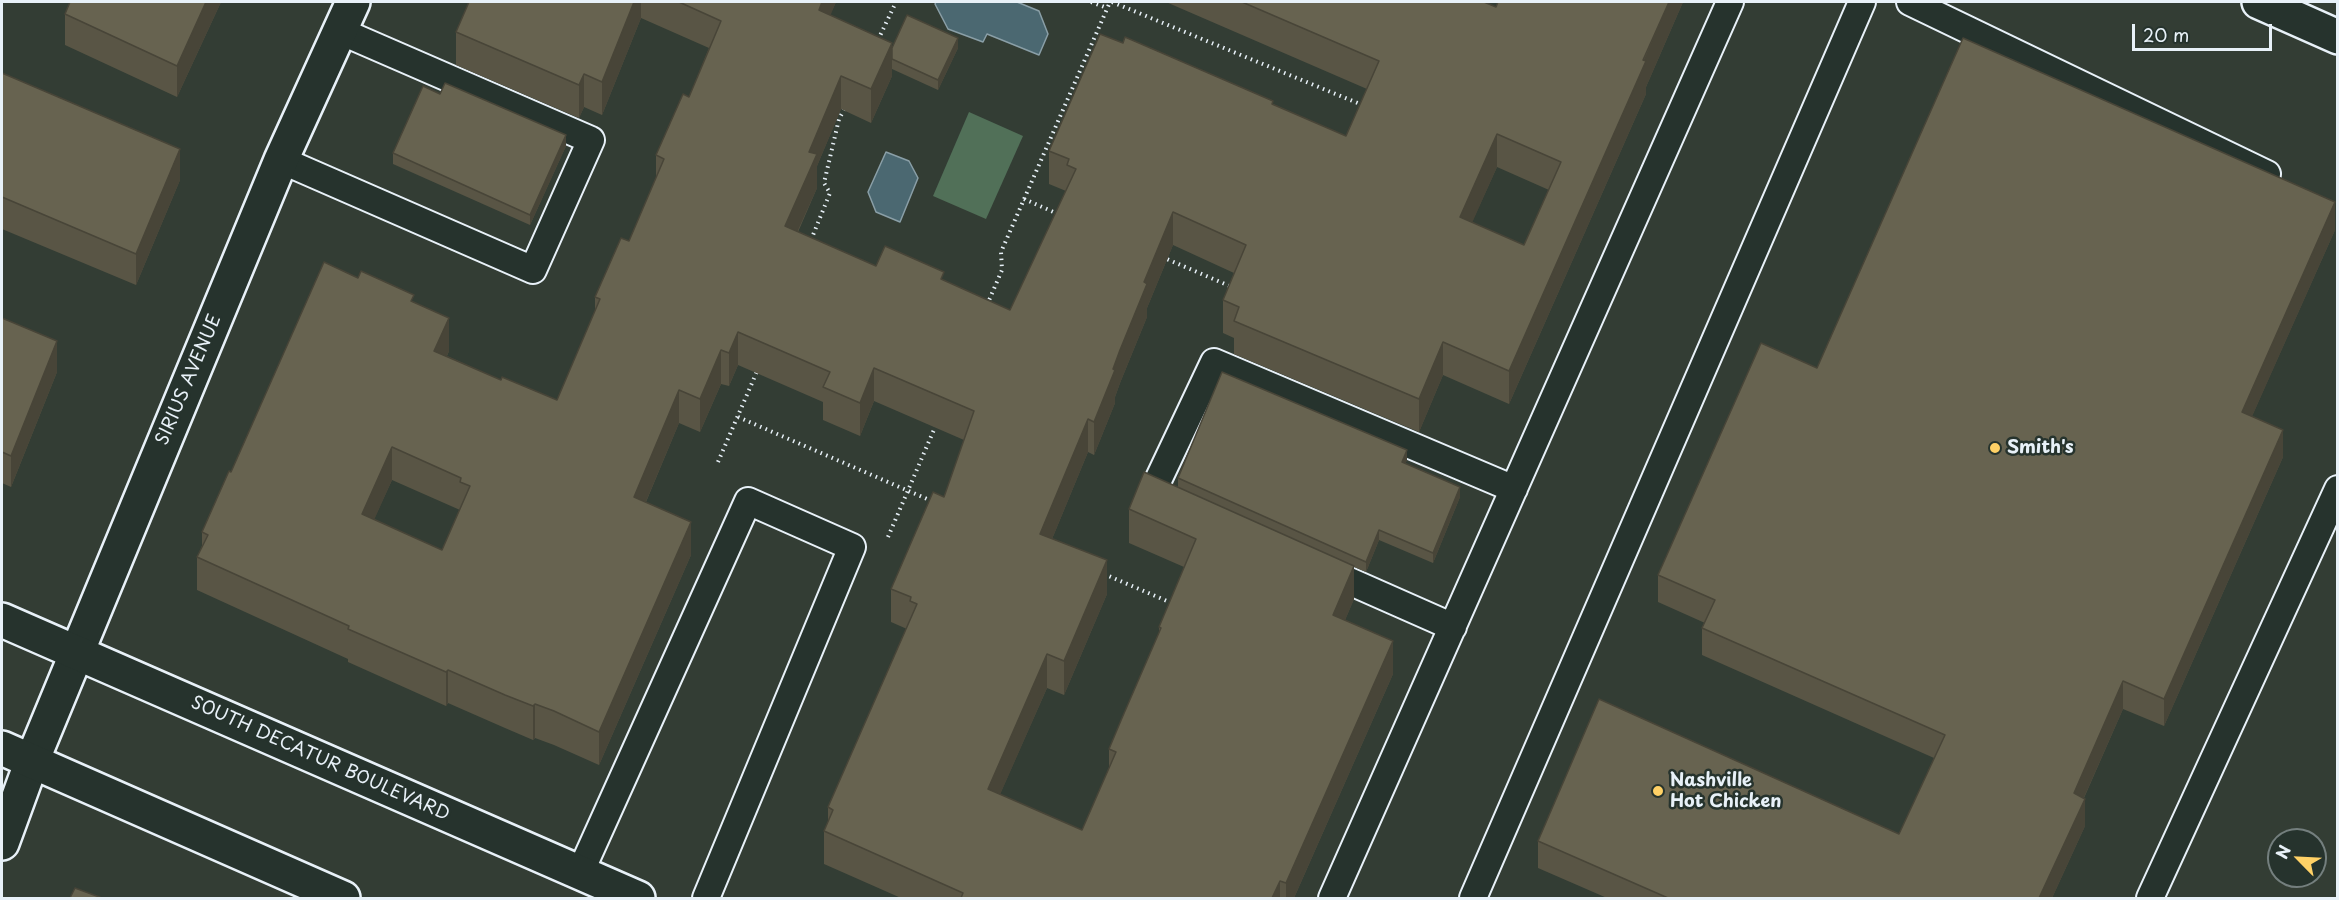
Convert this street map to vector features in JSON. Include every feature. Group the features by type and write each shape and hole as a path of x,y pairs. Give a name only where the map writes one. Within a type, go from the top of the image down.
{"main road":[{"name":"SIRIUS AVENUE","path":"2,843 76,652 281,160 353,2"},
{"path":"2259,2 2337,37"},
{"name":"SOUTH DECATUR BOULEVARD","path":"2,620 638,898"},
{"path":"2,748 343,898"}],"lane":[{"path":"1332,898 1730,2"},
{"path":"1473,898 1862,2"},
{"path":"1910,2 2284,182"},
{"path":"281,160 533,270 591,140 340,31"},
{"path":"1195,513 1152,494 1214,362 1514,489"},
{"path":"2150,898 2337,489"},
{"path":"580,873 748,501 852,547 706,898"},
{"path":"1302,560 1453,627"}],"path":[{"path":"876,44 896,2"},
{"path":"1091,2 1107,8"},
{"path":"983,314 1002,270 1001,252 1111,2 1360,104"},
{"path":"1090,47 1101,51"},
{"path":"1356,114 1365,94"},
{"path":"808,246 830,193 824,183 839,119 850,97"},
{"path":"1024,199 1066,217"},
{"path":"1152,253 1241,291"},
{"path":"718,462 760,364"},
{"path":"738,417 940,504"},
{"path":"852,547 886,542 936,424"},
{"path":"1100,573 1175,604"}],"green space":[{"path":"969,112 1023,136 986,219 933,196"}],"water":[{"path":"936,2 1017,2 1039,11 1048,34 1039,55 987,34 983,42 948,29"},
{"path":"886,152 909,161 918,178 900,222 876,212 868,192"}],"building":[{"path":"70,2 206,2 177,66 65,14"},
{"path":"469,2 634,2 602,82 584,74 579,85 456,32"},
{"path":"679,2 822,2 819,10 892,43 871,89 841,76 809,152 817,154 785,226 876,266 885,246 944,272 941,279 1010,310 1076,169 1067,165 1069,159 1049,151 1100,34 1123,43 1125,37 1273,101 1272,104 1346,136 1379,61 1242,2 1484,2 1496,7 1498,2 1669,2 1643,60 1646,61 1509,371 1443,342 1419,399 1234,321 1239,307 1223,300 1246,245 1173,212 1144,282 1147,284 1094,422 1088,419 1040,534 1107,560 1064,661 1047,654 988,789 1082,830 1116,752 1109,749 1196,539 1129,509 1144,472 1354,566 1333,615 1393,641 1286,883 1280,881 1272,898 961,898 963,893 824,831 833,810 828,807 917,604 910,601 911,597 891,589 933,492 944,497 974,411 874,368 860,403 823,387 830,372 738,332 729,353 721,350 700,399 679,390 634,497 691,522 599,732 554,711 535,704 533,706 448,670 446,672 348,629 349,626 197,557 208,535 202,532 324,262 358,278 361,271 414,295 411,301 449,318 434,351 501,380 502,377 557,400 600,299 595,297 621,238 629,241 664,159 656,155 683,94 689,97 721,21","holes":["1497,134 1561,162 1524,245 1460,217","392,447 461,478 460,482 470,486 442,550 362,514"]},
{"path":"907,15 958,38 938,80 892,59 892,48"},
{"name":"Smith's","path":"1963,38 2335,202 2242,412 2283,430 2164,699 2123,681 2074,793 2085,799 2039,898 1668,898 1538,841 1599,699 1899,834 1945,735 1702,628 1715,600 1658,575 1761,343 1817,368"},
{"path":"2,73 180,149 136,254 2,197"},
{"path":"445,83 566,135 530,215 393,153 423,86 440,94"},
{"path":"2,318 57,341 11,456 2,452"},
{"path":"1222,372 1407,450 1402,462 1460,487 1433,553 1379,530 1366,562 1178,478"},
{"path":"75,888 102,898 70,898"}],"place":[{"name":"Smith's","path":"1995,448"},
{"name":"Nashville Hot Chicken","path":"1658,791"}]}
